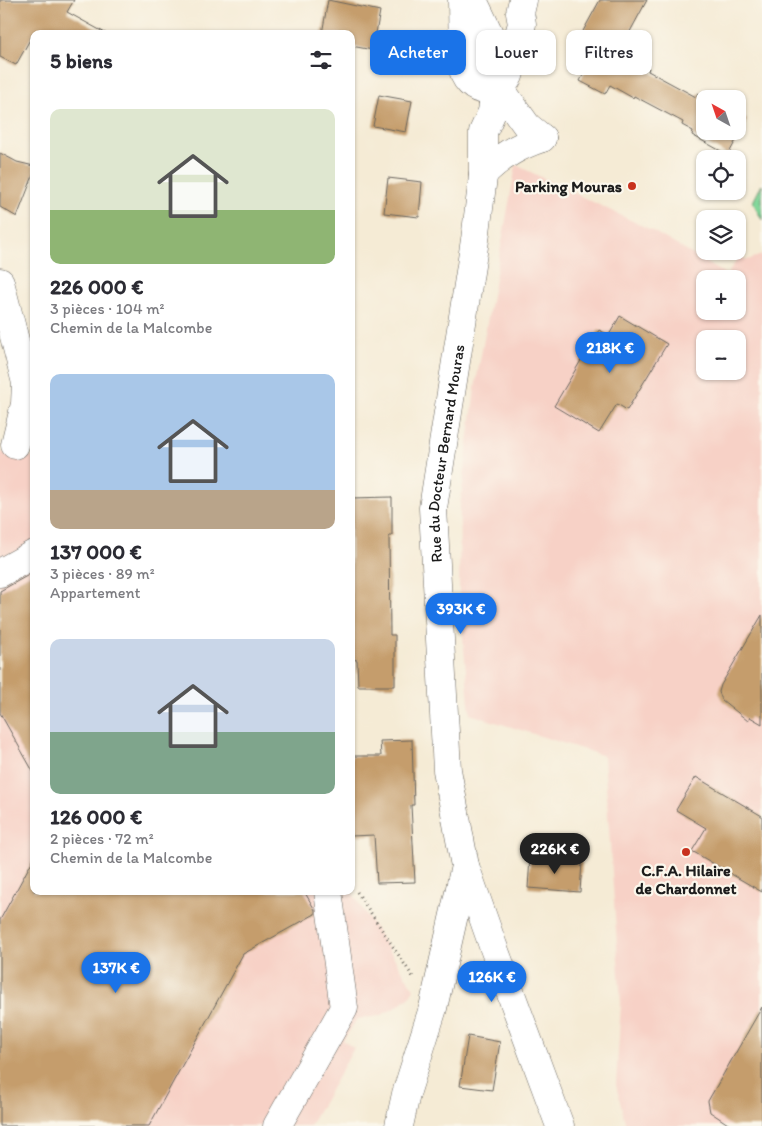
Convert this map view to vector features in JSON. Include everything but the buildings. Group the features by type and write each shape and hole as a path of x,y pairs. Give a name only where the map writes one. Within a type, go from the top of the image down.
{"street":[{"name":"Rue du Docteur Bernard Mouras","path":"462,0 462,30"},
{"path":"473,0 490,30"},
{"path":"505,30 521,7"},
{"path":"466,60 473,45 476,44"},
{"path":"466,72 475,88 483,90 497,88 509,75"},
{"name":"Rue du Docteur Bernard Mouras","path":"399,1126 406,1094 433,1008 465,866 448,770 433,508 475,240 483,174 483,132 468,98 464,75"},
{"name":"Rue du Docteur Bernard Mouras","path":"483,132 492,112 497,88"},
{"path":"483,174 509,151 542,138 527,126 497,88"},
{"path":"0,282 26,383 26,404 15,445"},
{"path":"0,572 30,556"},
{"path":"465,866 560,1126"},
{"path":"277,1126 344,1008 329,895"}],"path":[{"path":"355,890 417,984"}],"shaded area":[{"path":"516,165 651,230 696,257 696,260 702,260 719,270 696,270 696,320 746,320 746,270 730,270 736,260 747,260 762,255 762,1126 626,1126 616,1085 621,1003 604,756 470,714 459,594 460,507 475,388"},
{"path":"0,452 30,456 30,895 354,895 414,989 409,997 395,1008 379,1016 357,1019 343,1041 354,1048 310,1126 0,1126"}],"green space":[{"path":"762,184 762,220 753,202"}],"place":[{"name":"Parking Mouras","path":"632,186"},
{"name":"C.F.A. Hilaire de Chardonnet","path":"686,852"}]}
